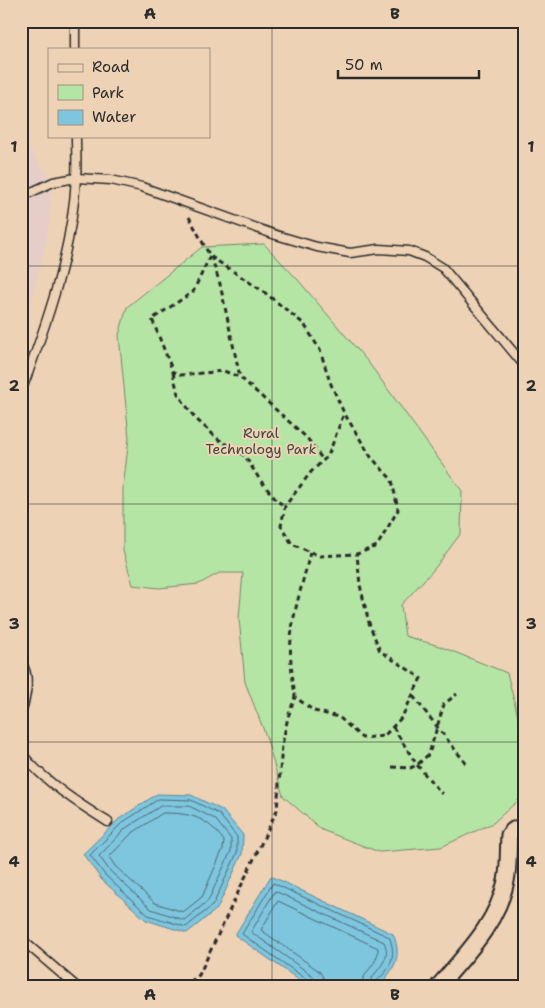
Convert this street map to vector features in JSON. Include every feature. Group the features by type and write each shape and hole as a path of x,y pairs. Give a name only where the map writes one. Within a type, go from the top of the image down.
{"street":[{"path":"438,987 473,946 493,918 506,881 509,835 518,828 524,828"}],"lane":[{"path":"74,21 75,48"},
{"path":"21,392 53,300 66,251 76,178 76,138"},
{"path":"21,197 53,182 76,178 110,180 142,187 317,248 350,253 379,249 409,251 425,257 443,268 524,365"},
{"path":"21,662 25,668 27,683 21,715"},
{"path":"21,753 52,784 74,801 108,822"},
{"path":"21,939 77,987"},
{"path":"21,952 29,946"}],"path":[{"path":"178,199 210,256 220,284 240,377"},
{"path":"210,256 193,292 152,319 172,372 178,394 195,418 218,439 245,456 271,494 285,506"},
{"path":"210,256 264,292 304,324 320,350 330,382 344,413 371,458 392,480 398,510 377,546 357,554 320,556 292,544 281,526 285,506 311,472 328,456 344,413"},
{"path":"172,372 181,375 224,371 240,377 307,438 323,460"},
{"path":"183,987 199,975 277,810 282,745 288,717 295,697 291,640 296,607 310,552"},
{"path":"295,697 314,711 339,717 362,738 384,736 402,717 421,678 380,651 369,623 360,586 357,554"},
{"path":"392,768 410,768 417,765 429,754 444,704 457,694"},
{"path":"412,696 468,766"},
{"path":"393,728 417,765 442,794"}],"shaded area":[{"path":"21,138 53,183 47,239 31,302 21,324"}],"green space":[{"name":"Rural Technology Park","path":"264,244 298,280 368,362 462,491 461,533 435,568 401,605 405,636 439,646 507,673 524,741 524,795 493,823 441,847 379,852 322,830 283,796 266,736 245,682 239,618 243,573 219,573 199,584 159,588 133,585 123,551 123,488 129,438 119,335 127,307 202,247"}],"water":[{"path":"157,794 191,795 222,810 243,835 242,854 217,909 187,933 146,920 101,879 83,854 119,819"},
{"path":"271,876 393,934 396,942 397,957 392,969 378,987 309,987 235,935"}]}
